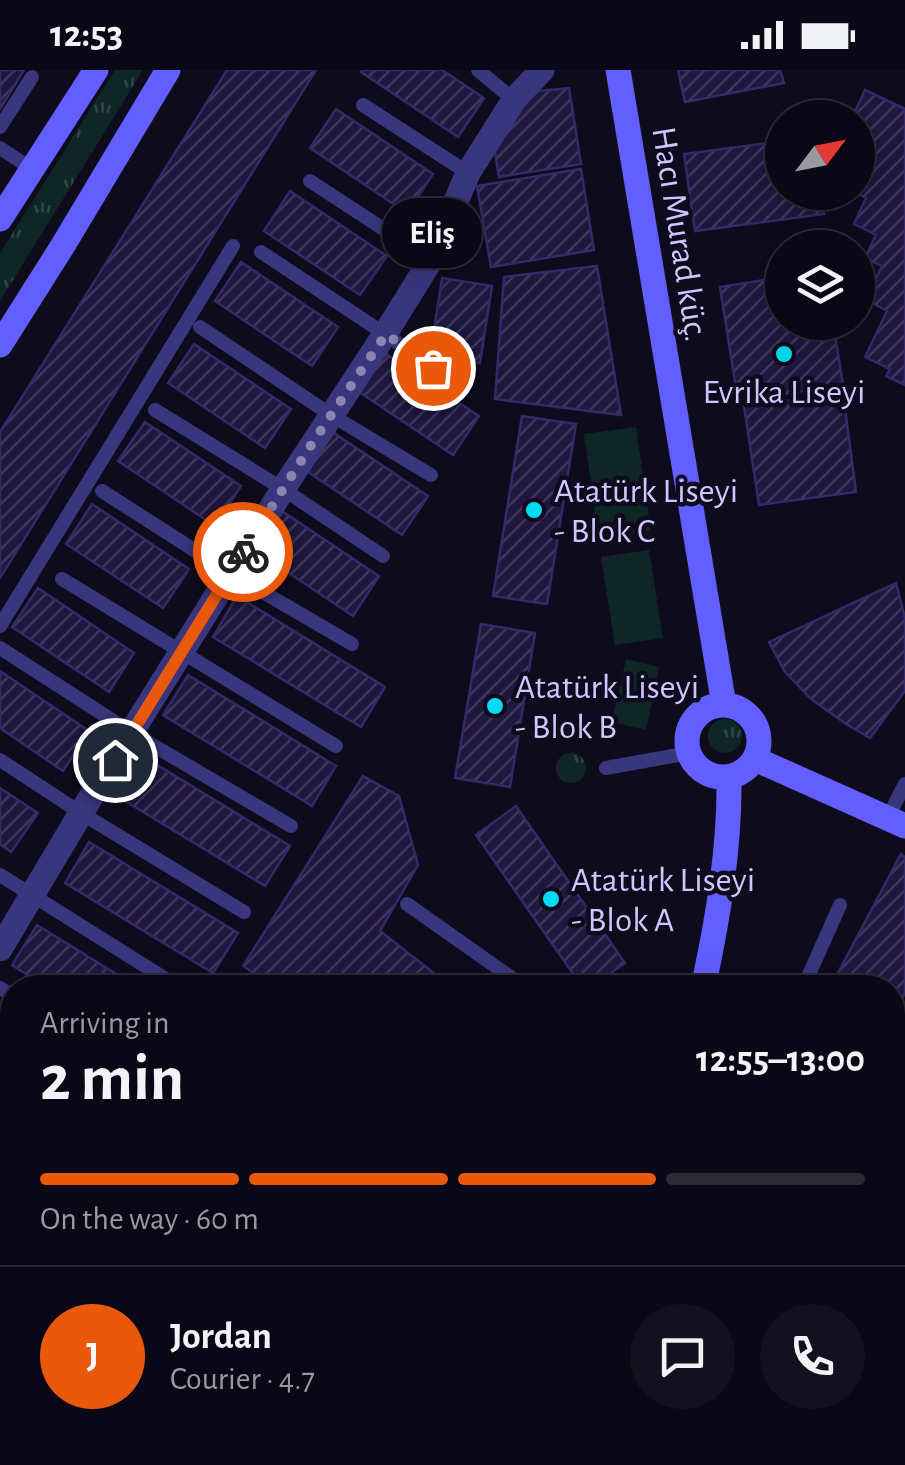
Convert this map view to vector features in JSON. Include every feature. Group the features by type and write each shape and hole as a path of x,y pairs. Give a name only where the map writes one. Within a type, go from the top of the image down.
{"street":[{"path":"0,346 168,70"},
{"path":"0,948 283,488 431,260 468,173 514,100 542,70"},
{"name":"Hacı Murad küç.","path":"618,70 724,705"},
{"path":"0,218 94,71"},
{"path":"724,705 747,714 759,735 755,759 729,777 703,770 689,753 689,731 694,721 712,707 724,705"},
{"path":"755,759 896,821"},
{"path":"704,975 726,856 729,777"}],"lane":[{"path":"478,70 514,100"},
{"path":"0,127 32,77"},
{"path":"362,105 468,173"},
{"path":"0,148 32,169"},
{"path":"310,181 431,260"},
{"path":"0,626 233,246"},
{"path":"261,252 457,386"},
{"path":"200,327 331,415 432,476"},
{"path":"154,410 283,488 383,556"},
{"path":"102,491 230,573 352,644"},
{"path":"62,579 336,746"},
{"path":"0,648 132,733 291,826"},
{"path":"606,768 689,753"},
{"path":"0,760 244,912"},
{"path":"896,821 905,784"},
{"path":"0,875 160,975"},
{"path":"406,904 507,975"},
{"path":"809,975 840,905"}],"green space":[{"path":"115,70 143,70 0,301 0,253"},
{"path":"636,427 651,531 599,538 584,434"},
{"path":"649,550 663,638 615,645 601,557"},
{"path":"626,659 659,667 646,730 612,722"},
{"path":"725,719 737,724 742,736 737,748 725,753 713,748 708,736 713,724"},
{"path":"571,753 585,762 586,768 577,782 571,783 557,774 556,768 565,754"}],"building":[{"path":"0,70 24,70 0,109"},
{"path":"227,70 316,70 0,578 0,432"},
{"path":"363,70 442,70 484,98 458,137"},
{"path":"678,70 780,70 784,83 685,102"},
{"path":"569,88 581,164 499,177 493,140 527,92"},
{"path":"865,90 905,109 905,385 886,376 890,369 865,357 887,311 875,304 875,280 882,266 875,263 875,230 854,224 860,210 875,210 875,100 860,100"},
{"path":"336,109 433,174 407,213 310,148"},
{"path":"765,143 765,210 823,210 824,214 695,231 684,154"},
{"path":"581,169 594,250 491,267 477,186"},
{"path":"290,191 387,256 360,295 264,231"},
{"path":"241,262 338,327 312,366 215,301"},
{"path":"597,266 621,415 495,399 504,277"},
{"path":"442,278 492,286 480,363 430,356"},
{"name":"Evrika Liseyi","path":"765,280 765,340 836,340 843,385 738,401 720,287"},
{"path":"194,344 291,409 265,448 168,383"},
{"path":"382,351 479,416 453,455 356,390"},
{"path":"843,393 856,492 759,505 744,406"},
{"name":"Atatürk Liseyi - Blok C","path":"522,416 576,424 547,604 493,596"},
{"path":"145,422 241,486 215,526 118,461"},
{"path":"331,431 428,496 402,535 305,470"},
{"path":"92,504 189,569 163,608 66,544"},
{"path":"282,511 379,576 353,616 256,551"},
{"path":"896,583 905,618 905,691 870,738 811,699 785,672 769,642"},
{"path":"38,588 134,653 109,692 12,627"},
{"path":"237,596 385,687 361,727 213,637"},
{"name":"Atatürk Liseyi - Blok B","path":"481,624 535,633 510,787 455,778"},
{"path":"0,671 89,731 63,771 0,728"},
{"path":"188,675 336,766 312,806 163,715"},
{"path":"141,755 290,846 265,886 117,796"},
{"path":"363,776 399,796 418,865 380,931 436,975 256,975 243,966"},
{"path":"0,788 38,813 11,852 0,844"},
{"name":"Atatürk Liseyi - Blok A","path":"516,806 625,963 608,975 574,975 476,835"},
{"path":"89,842 238,933 213,973 65,883"},
{"path":"901,854 905,857 905,975 837,975"},
{"path":"37,925 118,975 28,975 12,965"}],"way so far":[{"path":"243,552 386,334 433,368"}],"place":[{"name":"Evrika Liseyi","path":"784,354"},
{"name":"Eliş","path":"433,368"},
{"name":"Atatürk Liseyi - Blok C","path":"534,510"},
{"name":"Atatürk Liseyi - Blok B","path":"495,706"},
{"name":"Atatürk Liseyi - Blok A","path":"551,899"}],"route":[{"path":"115,760 243,552"}]}
